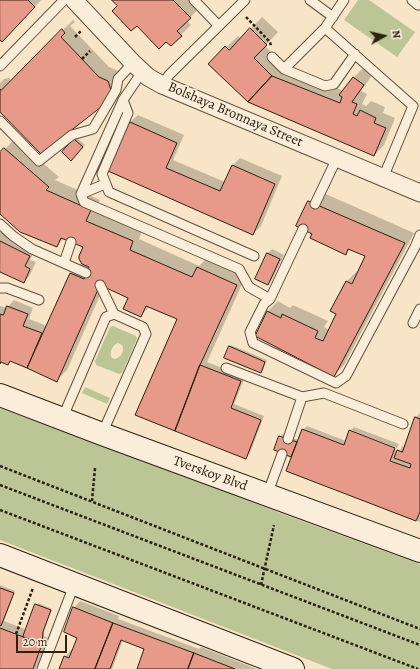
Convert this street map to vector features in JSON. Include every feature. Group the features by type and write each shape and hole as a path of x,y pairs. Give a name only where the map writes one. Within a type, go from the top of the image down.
{"main road":[{"name":"Tverskoy Blvd","path":"0,395 420,551"},
{"path":"0,555 293,669"}],"street":[{"name":"Bolshaya Bronnaya Street","path":"74,0 138,67 162,85 420,193"}],"lane":[{"path":"0,66 64,0"},
{"path":"194,0 219,26"},
{"path":"162,85 245,0"},
{"path":"310,0 333,17"},
{"path":"284,69 325,28 344,0"},
{"path":"325,28 413,106 383,178"},
{"path":"272,57 284,69 326,86 334,84 356,54"},
{"path":"83,201 123,100 138,67"},
{"path":"0,121 39,161 72,135 93,129 116,90 118,80 138,67"},
{"path":"123,100 128,113 102,174 108,192 254,256"},
{"path":"315,204 337,158"},
{"path":"83,201 105,184"},
{"path":"83,201 239,269 249,287 270,299"},
{"path":"0,224 32,248 86,273"},
{"path":"303,230 270,299 264,304 250,332 253,343 336,382 346,376 420,235"},
{"path":"64,263 71,242"},
{"path":"100,285 114,314 143,327 146,334 102,434"},
{"path":"0,288 7,288 39,300"},
{"path":"413,323 420,309"},
{"path":"62,419 106,317 114,314"},
{"path":"226,368 302,397 324,393 403,424"},
{"path":"288,439 302,397"},
{"path":"267,494 282,454"},
{"path":"42,669 74,585"}],"path":[{"path":"237,8 270,42 272,57"},
{"path":"75,37 83,29"},
{"path":"82,59 90,51"},
{"path":"0,466 420,629"},
{"path":"92,501 95,468"},
{"path":"0,485 420,646"},
{"path":"0,510 418,669"},
{"path":"261,585 274,525"},
{"path":"16,634 34,588"}],"green space":[{"path":"358,0 369,0 415,32 397,57 344,20"},
{"path":"113,326 136,336 137,339 122,373 119,374 96,365 95,361 110,327","holes":["118,343 122,345 123,351 121,355 115,359 112,358 111,352 113,347"]},
{"path":"85,387 110,398 107,404 82,393"},
{"path":"0,404 288,516 420,564 420,669 332,669 0,540"}],"building":[{"path":"0,0 28,0 35,7 2,42 0,40"},
{"path":"112,0 173,0 191,18 177,31 182,36 171,46 166,42 159,49 137,26 131,31 112,11 117,6"},
{"path":"250,28 267,45 254,58 272,76 248,102 208,64 225,46 229,50"},
{"path":"62,29 65,33 61,37 99,77 108,81 111,90 101,107 41,154 0,112 0,89 1,90"},
{"path":"272,76 340,103 342,97 339,95 353,77 364,85 352,102 357,104 353,114 357,116 360,110 376,118 374,123 386,128 374,156 248,102"},
{"path":"130,122 177,143 166,168 220,191 232,165 275,184 253,235 108,171"},
{"path":"74,139 83,147 71,161 62,152"},
{"path":"4,148 49,187 46,190 91,210 86,221 133,241 130,250 192,277 197,267 237,285 200,365 175,431 135,415 177,319 146,306 141,317 123,309 128,298 100,285 57,382 27,368 70,273 84,279 89,267 82,264 79,259 83,247 61,238 57,247 20,232 0,214 0,152"},
{"path":"308,201 405,243 334,377 255,336 267,311 281,318 282,314 318,331 315,338 323,341 336,314 330,311 346,281 352,284 365,256 348,249 346,255 310,238 312,234 296,226"},
{"path":"0,241 30,256 25,266 30,269 24,283 0,272"},
{"path":"267,253 280,259 268,285 255,279"},
{"path":"7,306 28,314 23,326 42,333 27,368 10,361 8,365 1,362 0,364 0,314 3,315"},
{"path":"229,346 265,362 261,373 224,358"},
{"path":"200,365 241,381 231,408 261,420 246,459 175,431"},
{"path":"415,417 420,419 420,512 416,521 286,471 302,429 344,445 349,430 395,448 390,461 410,468 411,464 394,458 397,450 402,452"},
{"path":"279,436 297,442 291,457 274,450"},
{"path":"0,588 14,593 1,626 0,625"},
{"path":"35,604 51,610 43,632 42,644 23,637"},
{"path":"73,607 113,623 95,669 59,669 64,656 69,658 77,638 64,632"},
{"path":"113,623 194,653 188,669 137,669 144,649 121,640 110,669 95,669"},
{"path":"0,628 42,644 33,669 0,669"},
{"path":"194,653 235,669 188,669"}]}
